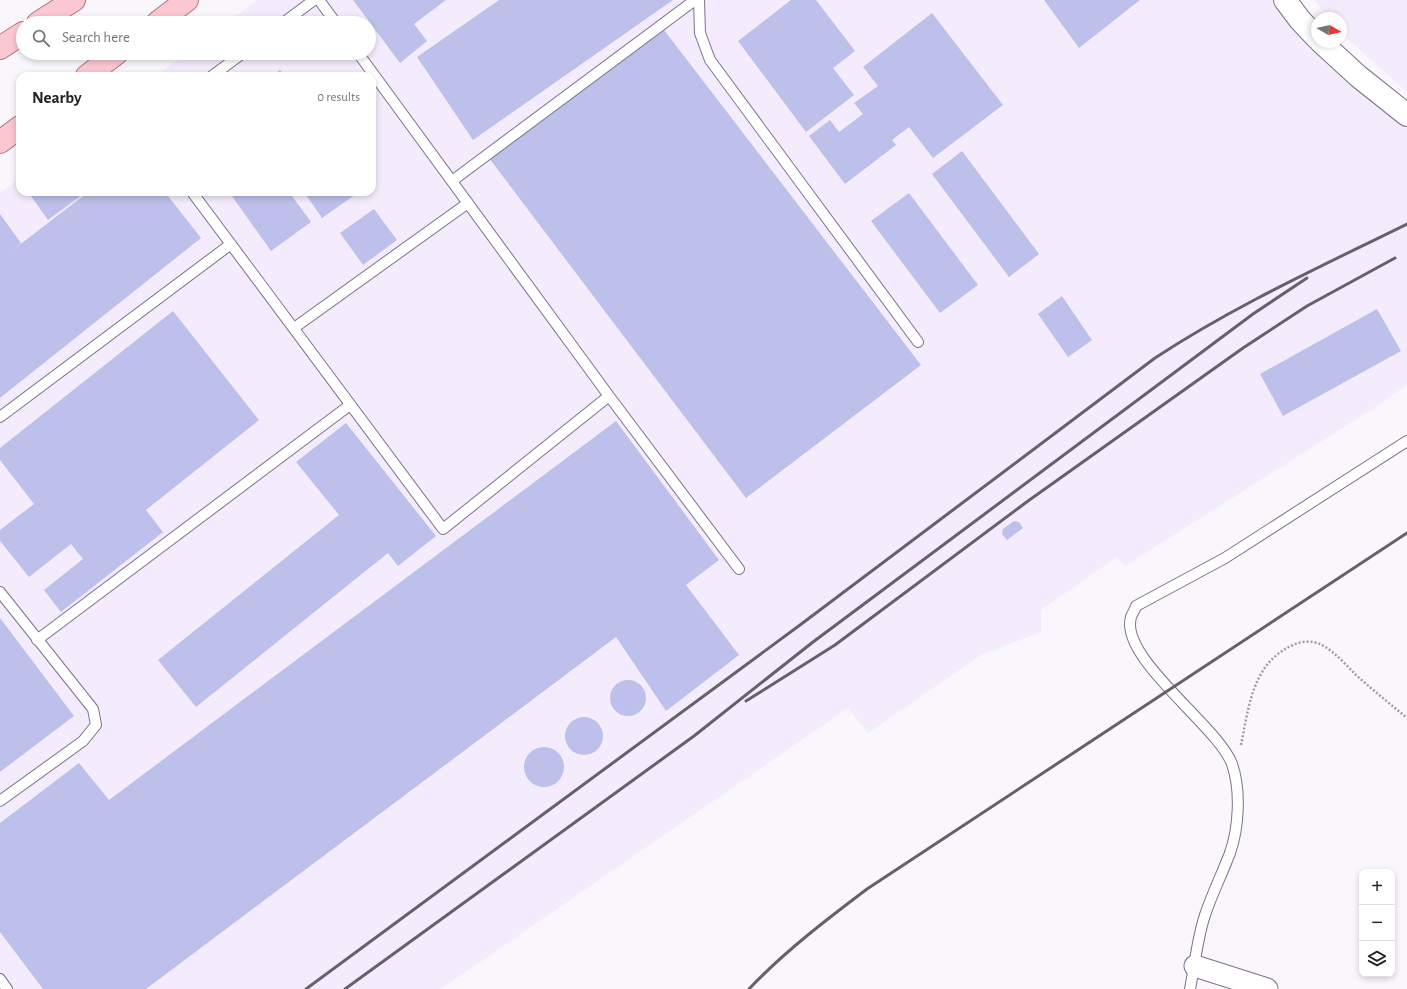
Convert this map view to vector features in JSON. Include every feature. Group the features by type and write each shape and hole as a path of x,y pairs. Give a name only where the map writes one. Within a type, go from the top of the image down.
{"main road":[{"path":"49,16 74,0"},
{"path":"166,16 188,0"},
{"path":"1285,0 1311,32"},
{"path":"0,48 16,38"},
{"path":"1328,48 1358,76 1407,115"},
{"path":"92,72 108,60"},
{"path":"0,142 16,130"}],"street":[{"path":"1195,966 1267,989"}],"lane":[{"path":"292,16 314,0"},
{"path":"319,0 331,16"},
{"path":"452,181 695,0"},
{"path":"699,0 700,33 710,60 918,342"},
{"path":"217,72 234,60"},
{"path":"363,60 372,72"},
{"path":"376,78 609,396 739,569"},
{"path":"195,196 443,529 609,396"},
{"path":"294,328 468,204"},
{"path":"0,418 231,244"},
{"path":"37,640 350,405"},
{"path":"1190,989 1199,935 1230,852 1235,834 1238,804 1235,775 1231,762 1216,740 1141,654 1134,640 1131,628 1131,618 1136,606 1225,558 1407,441"},
{"path":"0,592 93,709 96,725 83,741 0,802"},
{"path":"0,979 7,989"}],"path":[{"path":"1235,775 1246,714 1251,695 1258,678 1268,663 1296,643 1313,642 1327,648 1382,699 1407,718"}],"shaded area":[{"path":"257,0 1291,0 1311,20 1311,48 1339,48 1407,115 1407,385 1377,406 1125,566 1117,557 1041,610 1041,632 981,655 868,733 848,708 441,989 0,989 0,193 16,181 16,196 376,196 376,72 161,72 177,60 376,60 376,16 236,16"},
{"path":"1315,0 1407,0 1407,92 1347,38 1347,12 1324,12"}],"building":[{"path":"353,0 446,0 414,24 427,41 400,63 376,31 376,16 365,16"},
{"path":"499,0 673,0 473,140 417,57"},
{"path":"791,0 816,0 855,51 833,68 854,95 806,132 738,41"},
{"path":"1044,0 1140,0 1079,48"},
{"path":"932,13 1003,105 933,158 909,127 892,140 896,145 845,184 809,136 830,120 839,132 863,114 854,103 878,86 863,67"},
{"path":"664,30 921,365 746,498 489,158"},
{"path":"962,151 1039,254 1009,277 932,174"},
{"path":"909,193 978,285 940,313 871,221"},
{"path":"31,196 81,196 48,220"},
{"path":"83,196 168,196 201,238 0,398 0,214 21,243 13,250"},
{"path":"232,196 292,196 311,222 271,251"},
{"path":"307,196 353,196 322,218"},
{"path":"374,209 397,240 363,265 340,233"},
{"path":"1062,296 1092,340 1068,357 1038,314"},
{"path":"1377,309 1401,351 1283,416 1260,374"},
{"path":"173,311 259,420 146,510 163,532 61,612 44,590 83,559 71,544 29,577 0,541 0,530 34,504 0,460 0,448"},
{"path":"616,421 719,560 686,585 739,655 666,711 616,637 146,989 43,989 0,932 0,823 79,763 109,800"},
{"path":"346,423 436,536 398,566 388,553 196,707 158,660 339,515 296,462"},
{"path":"1014,521 1019,522 1023,528 1007,540 1002,534 1003,529"},
{"path":"0,618 74,716 0,772"},
{"path":"632,680 641,685 645,691 645,705 641,711 632,716 624,716 615,711 611,705 610,694 615,685 621,681"},
{"path":"580,717 588,717 598,722 602,729 602,743 598,750 588,755 580,755 570,750 568,747 565,740 565,732 570,722 573,720"},
{"path":"548,747 555,750 561,756 564,767 563,775 555,784 548,787 540,787 533,784 525,775 524,763 527,756 536,748"}],"railway":[{"path":"306,989 800,625 1155,358 1247,304 1407,224"},
{"path":"746,701 835,645 1028,501 1243,348 1307,306 1395,258"},
{"path":"345,989 694,736 813,642 1253,314 1307,278"},
{"path":"749,989 791,949 867,889 1407,533"}]}
